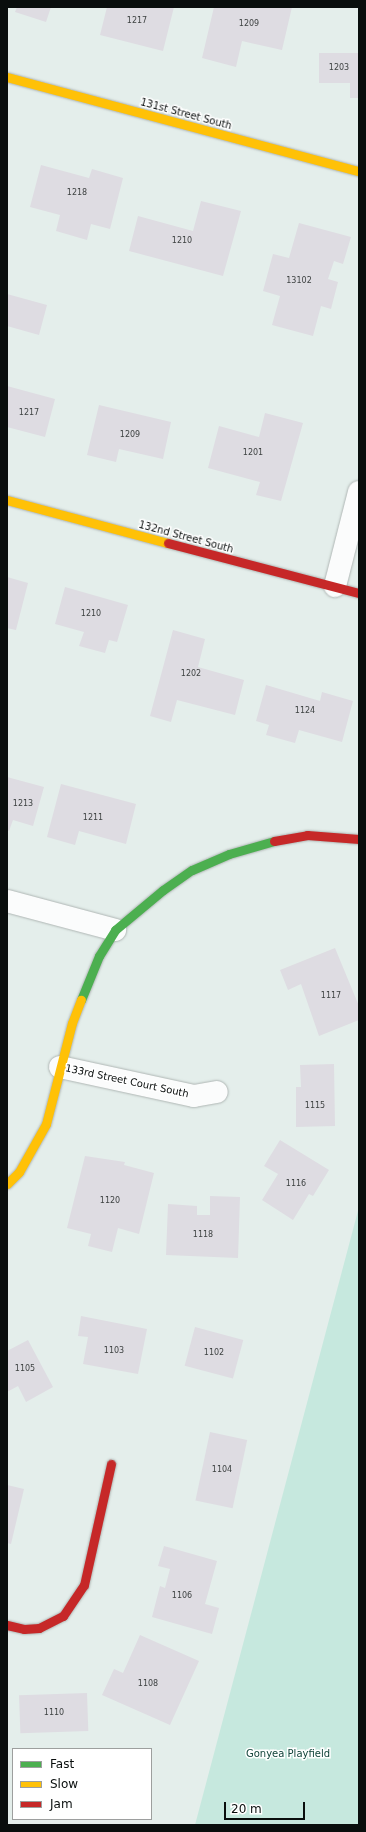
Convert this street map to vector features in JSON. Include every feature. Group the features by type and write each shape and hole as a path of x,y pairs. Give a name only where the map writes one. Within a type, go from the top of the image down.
{"street":[{"name":"131st Street South","path":"7,77 359,171"},
{"path":"335,586 359,492"},
{"name":"132nd Street South","path":"7,500 359,593"},
{"path":"7,1184 19,1172 39,1140 46,1124 72,1023 99,956 115,930 146,904 192,870 229,854 275,841 307,835 359,839"},
{"path":"7,901 115,930"},
{"name":"133rd Street Court South","path":"60,1067 194,1096 217,1092"},
{"path":"7,1625 24,1629 39,1628 63,1616 84,1584 90,1566 111,1464"}],"green space":[{"name":"Gonyea Playfield","path":"359,1207 359,1825 195,1825"}],"building":[{"path":"17,7 51,7 46,22 15,12"},
{"path":"107,7 174,7 163,51 100,35"},
{"path":"214,7 292,7 282,50 242,41 236,67 202,58"},
{"path":"319,53 359,53 359,98 350,98 350,83 319,83"},
{"path":"41,165 89,178 92,169 123,178 110,229 91,224 87,240 56,231 60,215 30,207"},
{"path":"201,201 241,211 223,276 129,251 138,216 193,231"},
{"path":"299,223 351,237 343,264 334,261 328,279 338,282 331,309 321,306 313,336 272,325 280,296 263,291 273,254 289,258"},
{"path":"7,294 47,305 39,335 7,326"},
{"path":"7,386 55,399 45,437 7,427"},
{"path":"99,405 171,422 163,459 119,449 116,462 87,455"},
{"path":"265,413 303,423 281,501 256,495 260,482 208,468 219,426 259,437"},
{"path":"7,577 28,583 16,630 7,628"},
{"path":"65,587 128,605 117,642 109,640 105,653 79,646 84,632 55,624"},
{"path":"173,630 205,639 198,667 244,680 235,715 177,700 171,722 150,716"},
{"path":"266,685 320,701 322,692 353,701 342,742 299,730 295,743 266,735 269,725 256,721"},
{"path":"7,777 44,787 33,826 13,820 9,831 7,830"},
{"path":"61,784 136,804 126,844 79,831 75,845 47,837"},
{"path":"335,948 359,1006 359,1020 319,1036 301,984 288,990 280,970"},
{"path":"334,1064 335,1126 296,1127 296,1087 301,1087 300,1065"},
{"path":"280,1140 329,1170 313,1196 309,1194 293,1220 262,1200 278,1174 264,1166"},
{"path":"85,1156 125,1162 124,1165 154,1173 139,1234 118,1228 112,1252 88,1246 91,1234 67,1228"},
{"path":"210,1196 240,1197 238,1258 166,1255 168,1204 197,1206 197,1215 210,1215"},
{"path":"81,1316 147,1329 138,1374 83,1364 88,1337 78,1336"},
{"path":"195,1327 243,1340 233,1379 185,1366"},
{"path":"28,1340 53,1387 26,1402 18,1386 7,1392 7,1351"},
{"path":"210,1432 247,1440 233,1508 195,1500"},
{"path":"7,1485 24,1489 11,1544 7,1543"},
{"path":"164,1546 217,1561 205,1604 219,1608 212,1634 152,1617 160,1586 165,1588 170,1569 158,1566"},
{"path":"140,1635 199,1661 170,1725 102,1695 114,1669 123,1673"},
{"path":"87,1693 88,1731 20,1733 19,1695"}],"traffic: fast":[{"path":"81,1000 99,956 115,930 163,890 192,870 229,854 274,841"}],"traffic: slow":[{"path":"7,77 359,171"},
{"path":"7,500 168,543"},
{"path":"7,1184 19,1172 46,1124 72,1023 81,1000"}],"traffic: jam":[{"path":"168,543 359,593"},
{"path":"274,841 307,835 359,839"},
{"path":"7,1625 24,1629 39,1628 63,1616 84,1585 111,1464"}]}
